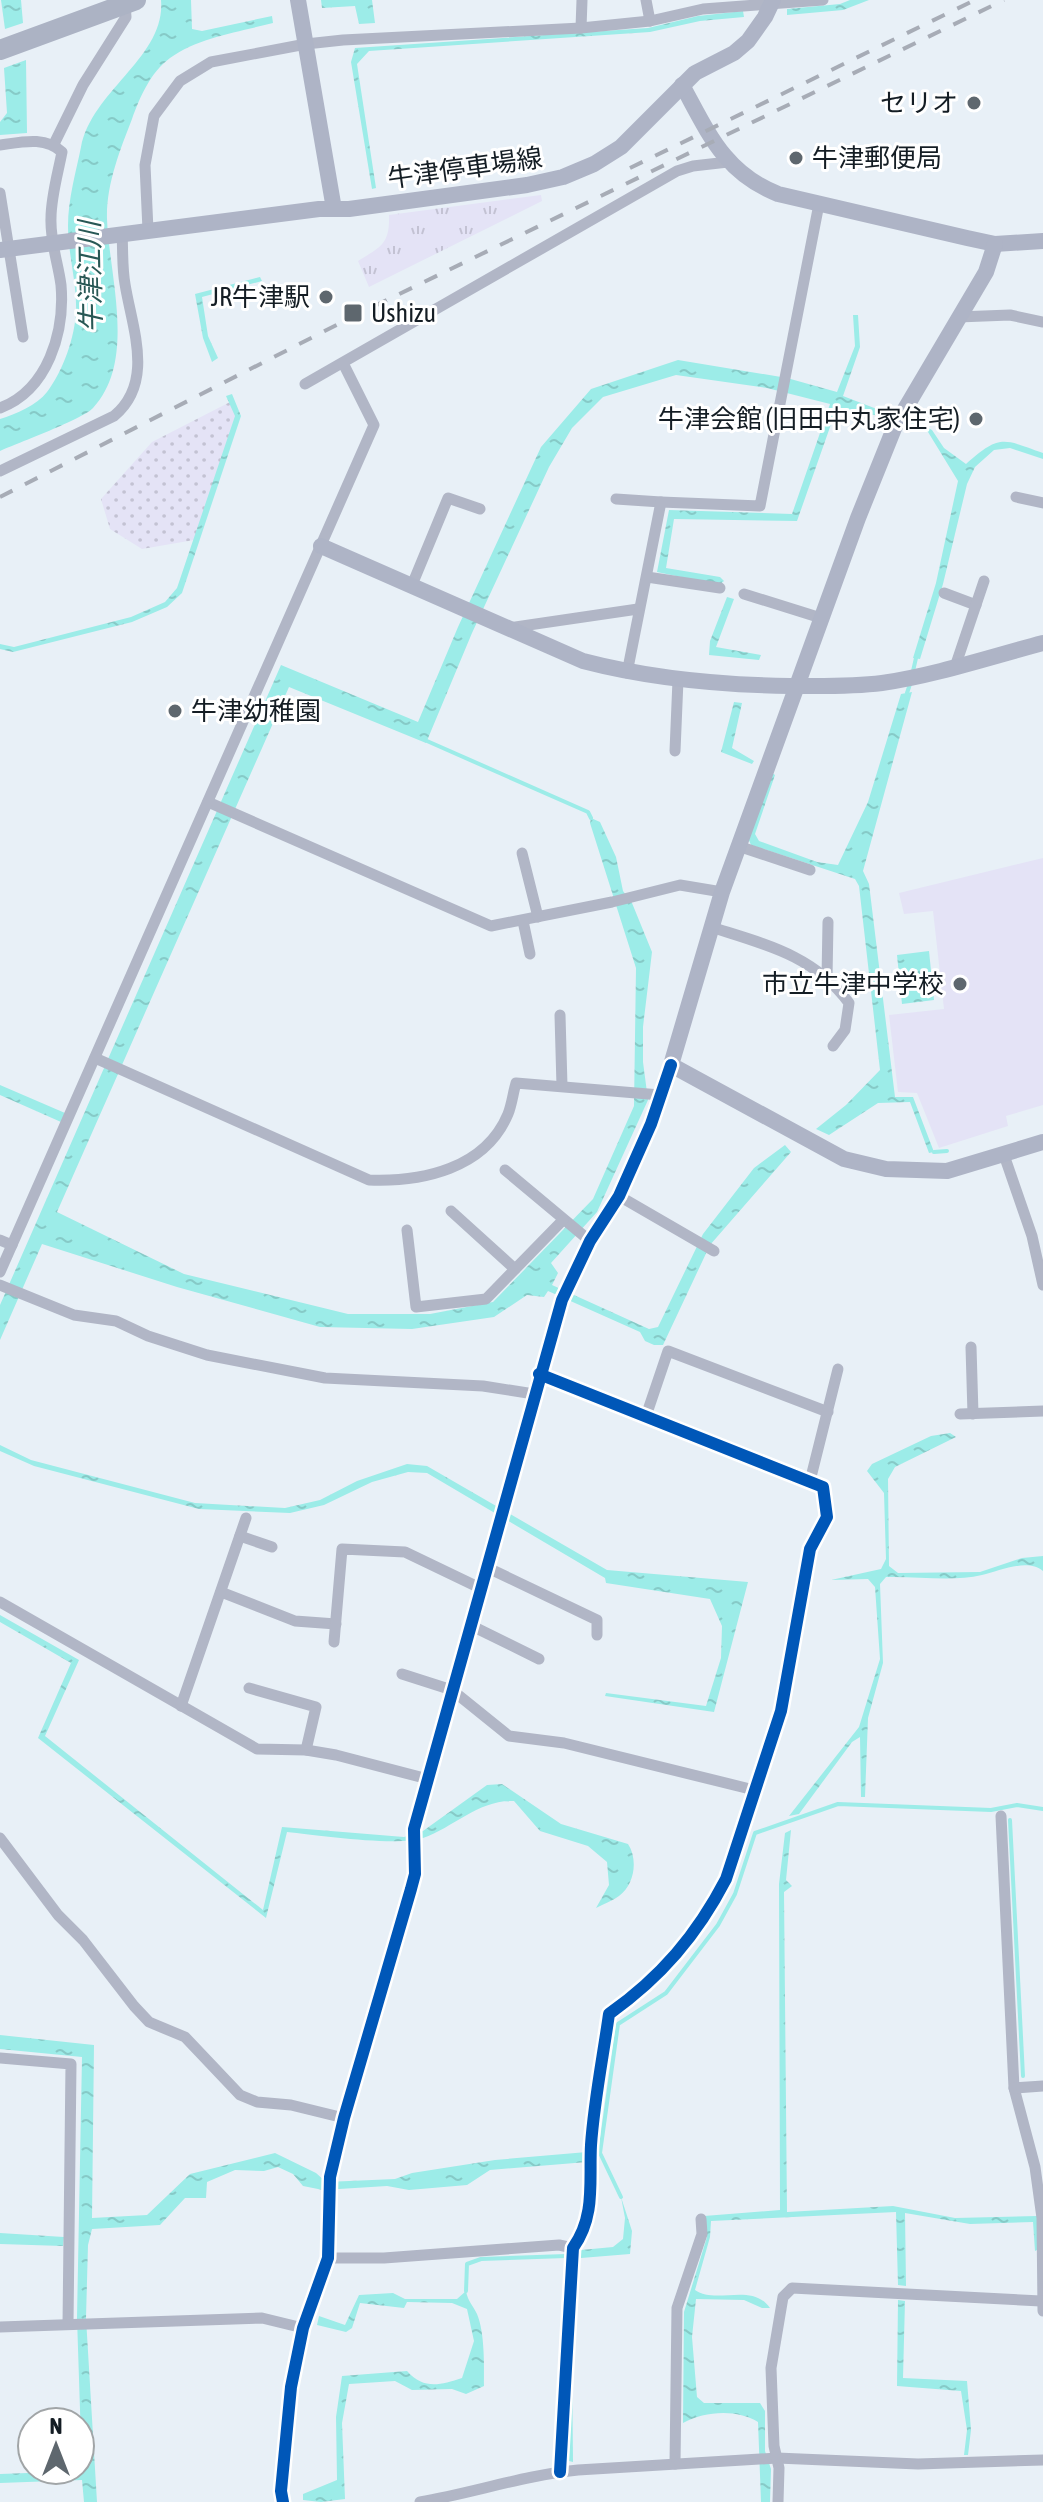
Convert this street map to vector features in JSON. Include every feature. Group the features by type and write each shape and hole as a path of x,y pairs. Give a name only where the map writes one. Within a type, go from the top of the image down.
{"highway":[{"path":"0,50 130,2"}],"street":[{"path":"298,0 334,209"},
{"path":"581,28 582,0"},
{"path":"646,0 650,21"},
{"path":"148,230 145,165 154,116 180,81 211,62 306,44 581,28 650,21 703,9 823,0"},
{"path":"54,144 83,85 126,17 130,2"},
{"name":"牛津停車場線","path":"4,249 527,185 563,177 594,164 621,147 695,73 734,53 748,41 773,2"},
{"path":"682,85 728,162 763,188 819,204 995,244 1043,241"},
{"path":"0,145 36,141 54,144 62,152 51,216 62,303 55,344 41,377 25,393 0,408"},
{"path":"305,384 677,171 728,162"},
{"path":"0,193 4,249 23,337"},
{"path":"616,499 760,506 819,204"},
{"path":"0,471 114,416 127,405 134,389 138,342 125,282 119,234"},
{"path":"271,2502 282,2496 291,2387 303,2328 328,2258 330,2177 344,2118 415,1874 414,1829 562,1300 590,1241 619,1196 651,1124 738,846 895,426 986,272 995,244"},
{"path":"958,317 1010,315 1043,322"},
{"path":"0,1272 6,1243 95,1058 374,425 343,363"},
{"path":"1016,497 1043,503"},
{"path":"412,585 448,498 480,509"},
{"path":"627,673 661,502"},
{"path":"321,546 583,661 627,673 678,680 854,686 911,678 1043,643"},
{"path":"647,577 720,588"},
{"path":"955,667 984,581"},
{"path":"944,593 976,605"},
{"path":"744,594 821,618"},
{"path":"507,628 638,609"},
{"path":"675,751 678,680"},
{"path":"208,802 491,926 680,885 722,892"},
{"path":"738,846 810,870"},
{"path":"522,853 538,917"},
{"path":"523,921 530,954"},
{"path":"827,978 828,922"},
{"path":"711,927 788,951 827,978 849,1003 845,1030 833,1046"},
{"path":"560,1015 562,1086"},
{"path":"95,1058 369,1180 431,1176 457,1167 489,1143 508,1114 516,1083 660,1095"},
{"path":"671,1065 844,1159 886,1169 947,1171 1043,1142"},
{"path":"1004,1155 1032,1236 1043,1285"},
{"path":"505,1170 590,1241"},
{"path":"619,1196 714,1251"},
{"path":"451,1211 515,1269"},
{"path":"407,1230 416,1307 486,1299 563,1220"},
{"path":"0,1285 74,1315 116,1321 148,1336 207,1355 325,1378 483,1386 534,1394"},
{"path":"971,1347 973,1414"},
{"path":"646,1416 668,1351 828,1412"},
{"path":"810,1481 838,1369"},
{"path":"539,1374 823,1487 827,1517 810,1549 781,1711 726,1879 670,1964 609,2014 591,2144 590,2207 581,2237 573,2248 560,2472"},
{"path":"960,1414 1043,1411"},
{"path":"181,1706 246,1518"},
{"path":"240,1536 272,1547"},
{"path":"334,1642 342,1549 405,1552 480,1588"},
{"path":"486,1567 597,1620 597,1635"},
{"path":"221,1592 295,1621 336,1624"},
{"path":"0,1602 257,1749 306,1750 336,1755 428,1779"},
{"path":"470,1625 539,1659"},
{"path":"402,1674 452,1690 509,1736 564,1743 754,1790"},
{"path":"249,1688 316,1707 306,1750"},
{"path":"778,2502 771,2368 783,2297 792,2288 1042,2306 1042,2218 1035,2167 1014,2088 1001,1816"},
{"path":"0,1838 58,1915 83,1940 149,2022 185,2037 240,2095 257,2102 291,2105 344,2118"},
{"path":"0,2058 71,2064 71,2324"},
{"path":"1014,2088 1043,2086"},
{"path":"675,2464 677,2308 702,2234 701,2219"},
{"path":"328,2258 384,2258 559,2245 573,2248"},
{"path":"0,2327 262,2318 303,2328"},
{"path":"420,2502 560,2472 675,2464 774,2458 918,2464 1043,2460"}],"green space":[{"path":"541,195 542,201 369,287 358,261 386,239 389,215"},
{"path":"232,401 239,415 194,540 142,549 110,529 101,499 152,442"},
{"path":"1043,858 1043,1105 1006,1116 1008,1126 939,1148 917,1093 898,1092 889,1015 944,1009 933,911 904,914 899,893"}],"water":[{"path":"1,0 21,0 23,23 5,29"},
{"name":"牛津江川","path":"161,0 191,0 192,29 202,31 272,16 273,23 194,45 170,58 151,78 138,102 123,143 107,206 117,343 114,367 106,389 87,413 0,451 0,419 43,397 53,384 67,353 76,311 68,216 81,147 99,108 152,39 159,20"},
{"path":"321,0 372,0 375,23 359,24 355,6 322,8"},
{"path":"850,0 869,0 843,10 787,15 787,9 840,4"},
{"path":"743,11 744,17 700,21 650,32 369,51 357,64 376,188 372,189 351,62 355,48 648,28 698,16"},
{"path":"26,60 27,133 0,135 0,122 7,113 4,68"},
{"path":"260,277 262,281 202,297 208,336 218,358 212,362 203,338 195,294"},
{"path":"853,315 858,315 860,347 843,396 882,411 882,416 836,410 797,521 674,519 666,568 720,577 724,581 719,585 657,572 669,510 792,514 830,404 767,388 676,375 603,397 572,428 549,467 472,633 426,743 289,687 57,1212 184,1274 348,1314 430,1314 493,1302 593,1199 634,1106 636,968 591,818 600,822 616,857 623,891 632,903 652,952 643,1027 648,1100 597,1212 551,1263 558,1273 552,1285 649,1329 658,1327 703,1234 754,1168 785,1145 791,1152 710,1245 663,1345 645,1341 640,1332 548,1291 544,1297 527,1295 494,1317 412,1329 320,1327 177,1287 42,1244 0,1340 0,1305 281,665 418,722 541,447 591,389 678,360 787,378 837,392 855,346"},
{"path":"232,394 241,416 182,593 167,607 132,622 13,652 0,649 0,644 14,647 131,617 165,602 177,588 235,416 226,396"},
{"path":"911,419 932,430 944,448 966,464 986,448 1002,442 1043,453 1043,459 1010,448 994,450 975,467 967,484 943,584 920,659 913,658 936,583 958,481 928,432 908,424"},
{"path":"727,597 734,599 716,647 761,655 759,660 709,655 710,641"},
{"path":"912,692 863,871 869,884 895,1097 913,1097 934,1152 929,1153 910,1102 878,1103 829,1135 816,1129 846,1105 880,1070 859,886 855,879 751,845 748,838 772,773 775,775 755,834 759,841 817,862 838,865 868,802 901,694"},
{"path":"734,702 742,703 732,748 754,761 752,764 721,752"},
{"path":"929,951 934,1000 902,1004 897,955"},
{"path":"0,1085 65,1113 61,1122 0,1095"},
{"path":"950,1433 956,1437 895,1467 888,1479 889,1566 898,1573 980,1572 1022,1558 1043,1556 1043,1571 1021,1565 959,1578 886,1577 880,1584 883,1663 868,1718 865,1797 861,1797 860,1737 852,1742 799,1814 789,1816 859,1727 880,1659 875,1587 868,1579 831,1580 881,1569 886,1559 884,1493 867,1471 872,1464 931,1436"},
{"path":"0,1445 31,1460 195,1503 285,1508 320,1500 357,1481 407,1464 427,1466 607,1570 748,1582 714,1712 605,1696 606,1693 706,1706 721,1658 722,1626 710,1599 606,1583 605,1578 427,1473 408,1472 372,1482 324,1505 290,1513 199,1509 34,1466 0,1451"},
{"path":"0,1615 79,1660 45,1736 263,1910 282,1827 404,1837 423,1831 487,1785 502,1784 561,1824 628,1844 634,1864 632,1878 619,1896 596,1908 609,1885 607,1862 588,1846 540,1831 514,1801 502,1802 478,1809 434,1833 411,1840 357,1840 287,1832 266,1918 38,1738 71,1663 0,1622"},
{"path":"791,1830 786,1880 792,1886 784,1892 787,2212 893,2206 955,2218 1037,2216 1039,2249 1035,2251 1033,2222 970,2224 905,2213 906,2286 898,2285 896,2212 711,2221 710,2237 695,2290 713,2295 754,2296 770,2308 744,2300 696,2299 692,2337 697,2397 704,2403 760,2403 765,2411 765,2451 771,2469 770,2502 761,2502 758,2422 741,2415 721,2413 683,2423 684,2312 707,2237 704,2216 780,2210 779,1884 785,1833"},
{"path":"0,2035 94,2045 92,2218 147,2215 190,2174 275,2153 316,2173 326,2182 395,2179 412,2173 495,2160 587,2152 587,2162 490,2170 467,2185 409,2190 387,2186 323,2190 303,2186 293,2174 278,2167 264,2171 235,2170 207,2182 206,2198 185,2198 160,2225 92,2229 88,2245 86,2318 91,2406 80,2406 77,2318 82,2057 0,2049"},
{"path":"621,2197 632,2231 630,2254 581,2258 581,2250 613,2247 623,2239 625,2218"},
{"path":"0,2233 64,2237 63,2246 0,2244"},
{"path":"466,2291 481,2330 484,2386 466,2394 452,2389 412,2390 395,2381 349,2384 342,2423 345,2499 321,2502 303,2500 303,2494 337,2480 336,2417 342,2376 407,2371 426,2383 447,2383 462,2378 474,2341 467,2309 452,2303 407,2302 404,2308 360,2303 352,2328 346,2332 317,2325 319,2316 345,2325 359,2295 393,2293 405,2299 457,2299"},
{"path":"898,2300 905,2301 903,2378 967,2381 971,2430 968,2455 964,2455 967,2430 961,2391 897,2386"},
{"path":"572,2362 573,2462 565,2460"},
{"path":"16,2473 16,2482 0,2483 0,2474"},
{"path":"96,2485 97,2502 84,2502 83,2486"}],"waterway":[{"path":"913,671 916,658"},
{"path":"907,693 910,684"},
{"path":"427,741 588,812 591,818"},
{"path":"934,1152 947,1151"},
{"path":"593,2154 600,2153 618,2024 666,1993 718,1925 735,1894 755,1833 838,1804 991,1810 1017,1805 1043,1809"},
{"path":"1010,1820 1023,2076"},
{"path":"600,2153 621,2197"},
{"path":"466,2291 467,2264 481,2259 566,2256"}],"railway":[{"path":"630,168 975,0"},
{"path":"0,497 354,316 1004,0"}],"cycle path":[{"path":"283,2502 281,2491 291,2387 303,2328 328,2258 330,2177 344,2118 415,1874 414,1829 562,1300 590,1241 619,1196 651,1124 671,1065"},
{"path":"539,1374 823,1487 827,1517 810,1549 781,1711 726,1879 703,1919 676,1954 645,1985 609,2014 592,2129 590,2198 585,2223 573,2248 560,2472"}],"place":[{"name":"セリオ","path":"974,103"},
{"name":"牛津郵便局","path":"796,158"},
{"name":"JR牛津駅","path":"326,297"},
{"name":"Ushizu","path":"353,313"},
{"name":"牛津会館 (旧田中丸家住宅)","path":"976,419"},
{"name":"牛津幼稚園","path":"175,711"},
{"name":"市立牛津中学校","path":"960,984"}]}
